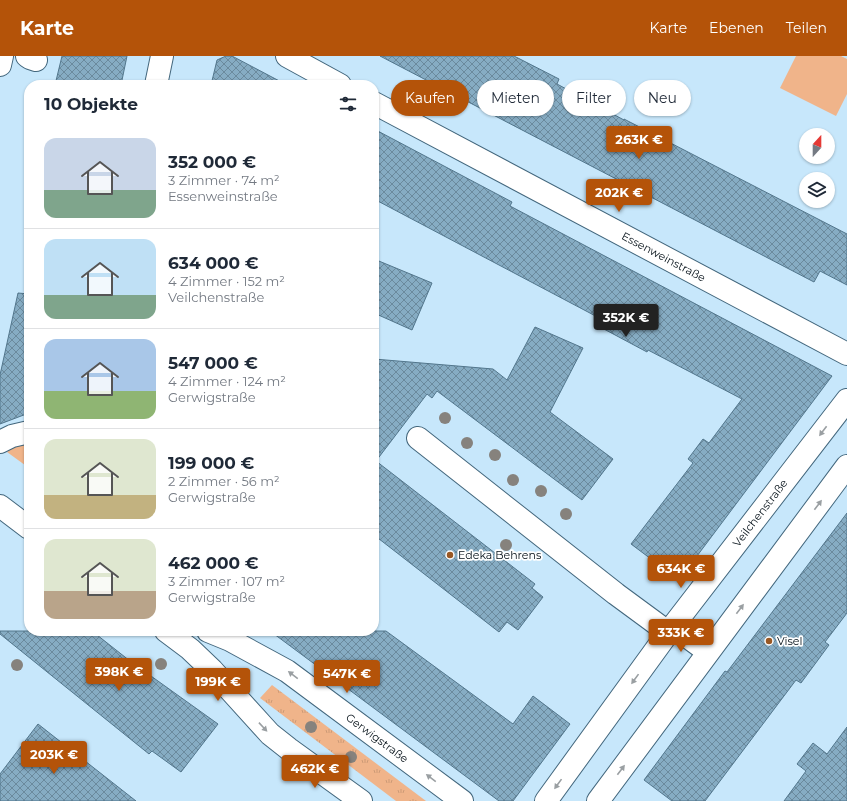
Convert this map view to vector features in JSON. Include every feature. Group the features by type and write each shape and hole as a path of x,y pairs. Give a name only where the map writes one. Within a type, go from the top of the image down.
{"street":[{"path":"0,65 2,56"},
{"path":"157,80 162,56"},
{"path":"288,56 331,80"},
{"name":"Essenweinstraße","path":"379,106 847,354"},
{"name":"Veilchenstraße","path":"546,801 671,630 847,400"},
{"path":"0,442 12,436 24,433"},
{"path":"418,438 610,589 671,630 708,652"},
{"path":"598,801 847,466"},
{"path":"0,506 24,524"},
{"path":"173,636 190,649 212,670 270,734 361,801"},
{"name":"Gerwigstraße","path":"220,636 287,671 462,801"}],"green space":[{"path":"796,56 841,56 847,59 847,94 836,116 780,88"},
{"path":"24,443 24,464 7,452 12,447"},
{"path":"272,685 426,801 396,801 260,698"}],"building":[{"path":"62,56 127,56 122,80 56,80"},
{"path":"226,56 232,56 278,80 212,80 217,60"},
{"path":"380,56 514,56 559,79 557,84 562,87 562,116 617,116 624,119 847,234 847,285 820,271 814,282 495,116 554,116 554,80 477,80 477,107 469,102 469,80 426,80"},
{"path":"379,132 512,202 510,206 832,376 679,580 631,544 693,463 688,459 703,439 709,443 742,399 602,328 605,321 379,202"},
{"path":"379,261 432,283 412,330 379,315"},
{"path":"18,293 24,294 24,415 0,424 0,375"},
{"path":"535,327 583,348 550,412 613,459 582,500 437,391 432,398 427,394 379,457 379,359 493,369 507,380"},
{"path":"379,463 535,584 532,588 543,597 518,630 507,622 499,632 379,539"},
{"path":"847,513 847,613 825,642 829,645 801,683 796,680 705,801 672,801 644,780 725,671 727,672"},
{"path":"0,631 24,631 24,636 98,636 130,661 218,724 181,772 152,751 149,754 0,634"},
{"path":"379,631 386,631 513,724 533,696 570,724 513,801 499,801 277,636 379,636"},
{"path":"38,724 136,801 0,801 0,774"},
{"path":"847,727 847,801 784,801 806,771 797,764 813,743 827,754"}],"place":[{"name":"Edeka Behrens","path":"450,555"},
{"name":"Visel","path":"769,641"}]}
